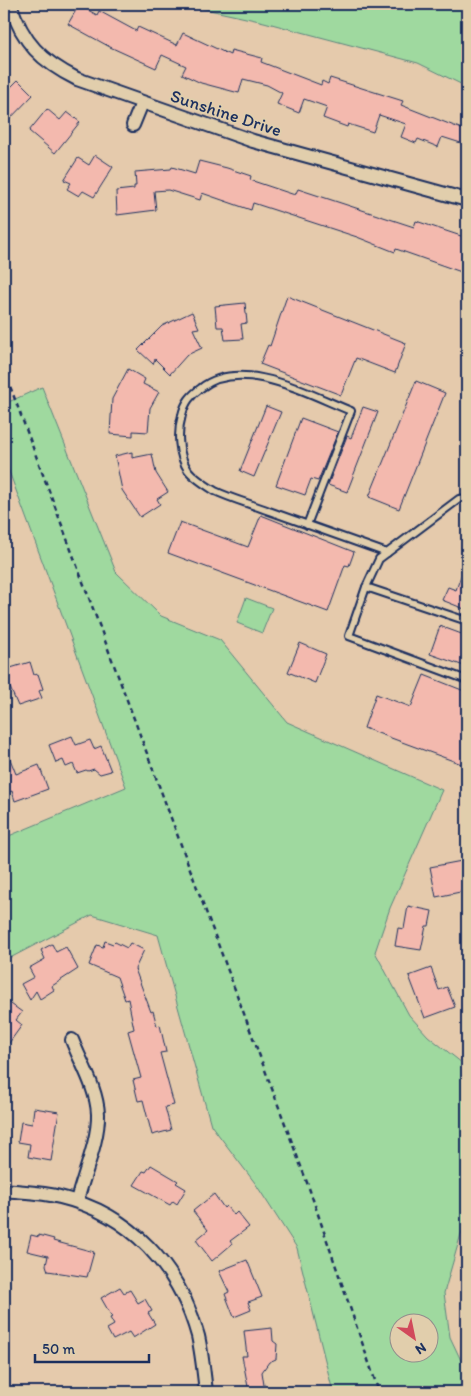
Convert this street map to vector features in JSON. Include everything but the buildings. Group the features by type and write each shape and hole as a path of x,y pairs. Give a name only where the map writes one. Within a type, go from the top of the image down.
{"street":[{"name":"Sunshine Drive","path":"10,4 22,34 36,53 56,69 142,103 253,141 467,200"},
{"path":"133,125 142,103"},
{"path":"72,1040 96,1100 98,1113 95,1136 77,1201"},
{"path":"4,1190 58,1196 77,1201 121,1223 163,1261 181,1289 188,1305 198,1337 206,1392"}],"lane":[{"path":"307,525 352,411 266,379 244,374 224,376 204,385 190,396 182,413 178,434 188,470 216,491 307,525 387,553"},
{"path":"467,498 459,499 378,559 349,636 467,680"},
{"path":"366,587 467,621"}],"path":[{"path":"4,370 309,1188 379,1392"}],"green space":[{"path":"182,4 467,4 467,87 418,63 264,22"},
{"path":"42,387 116,572 161,616 220,640 287,722 442,790 390,908 375,952 409,1015 428,1036 467,1067 467,1221 461,1234 444,1293 450,1337 467,1373 467,1392 333,1392 297,1248 255,1183 211,1125 158,935 92,915 12,957 4,954 4,838 126,787 4,458 4,404"},
{"path":"246,598 272,608 262,633 237,623"}]}
